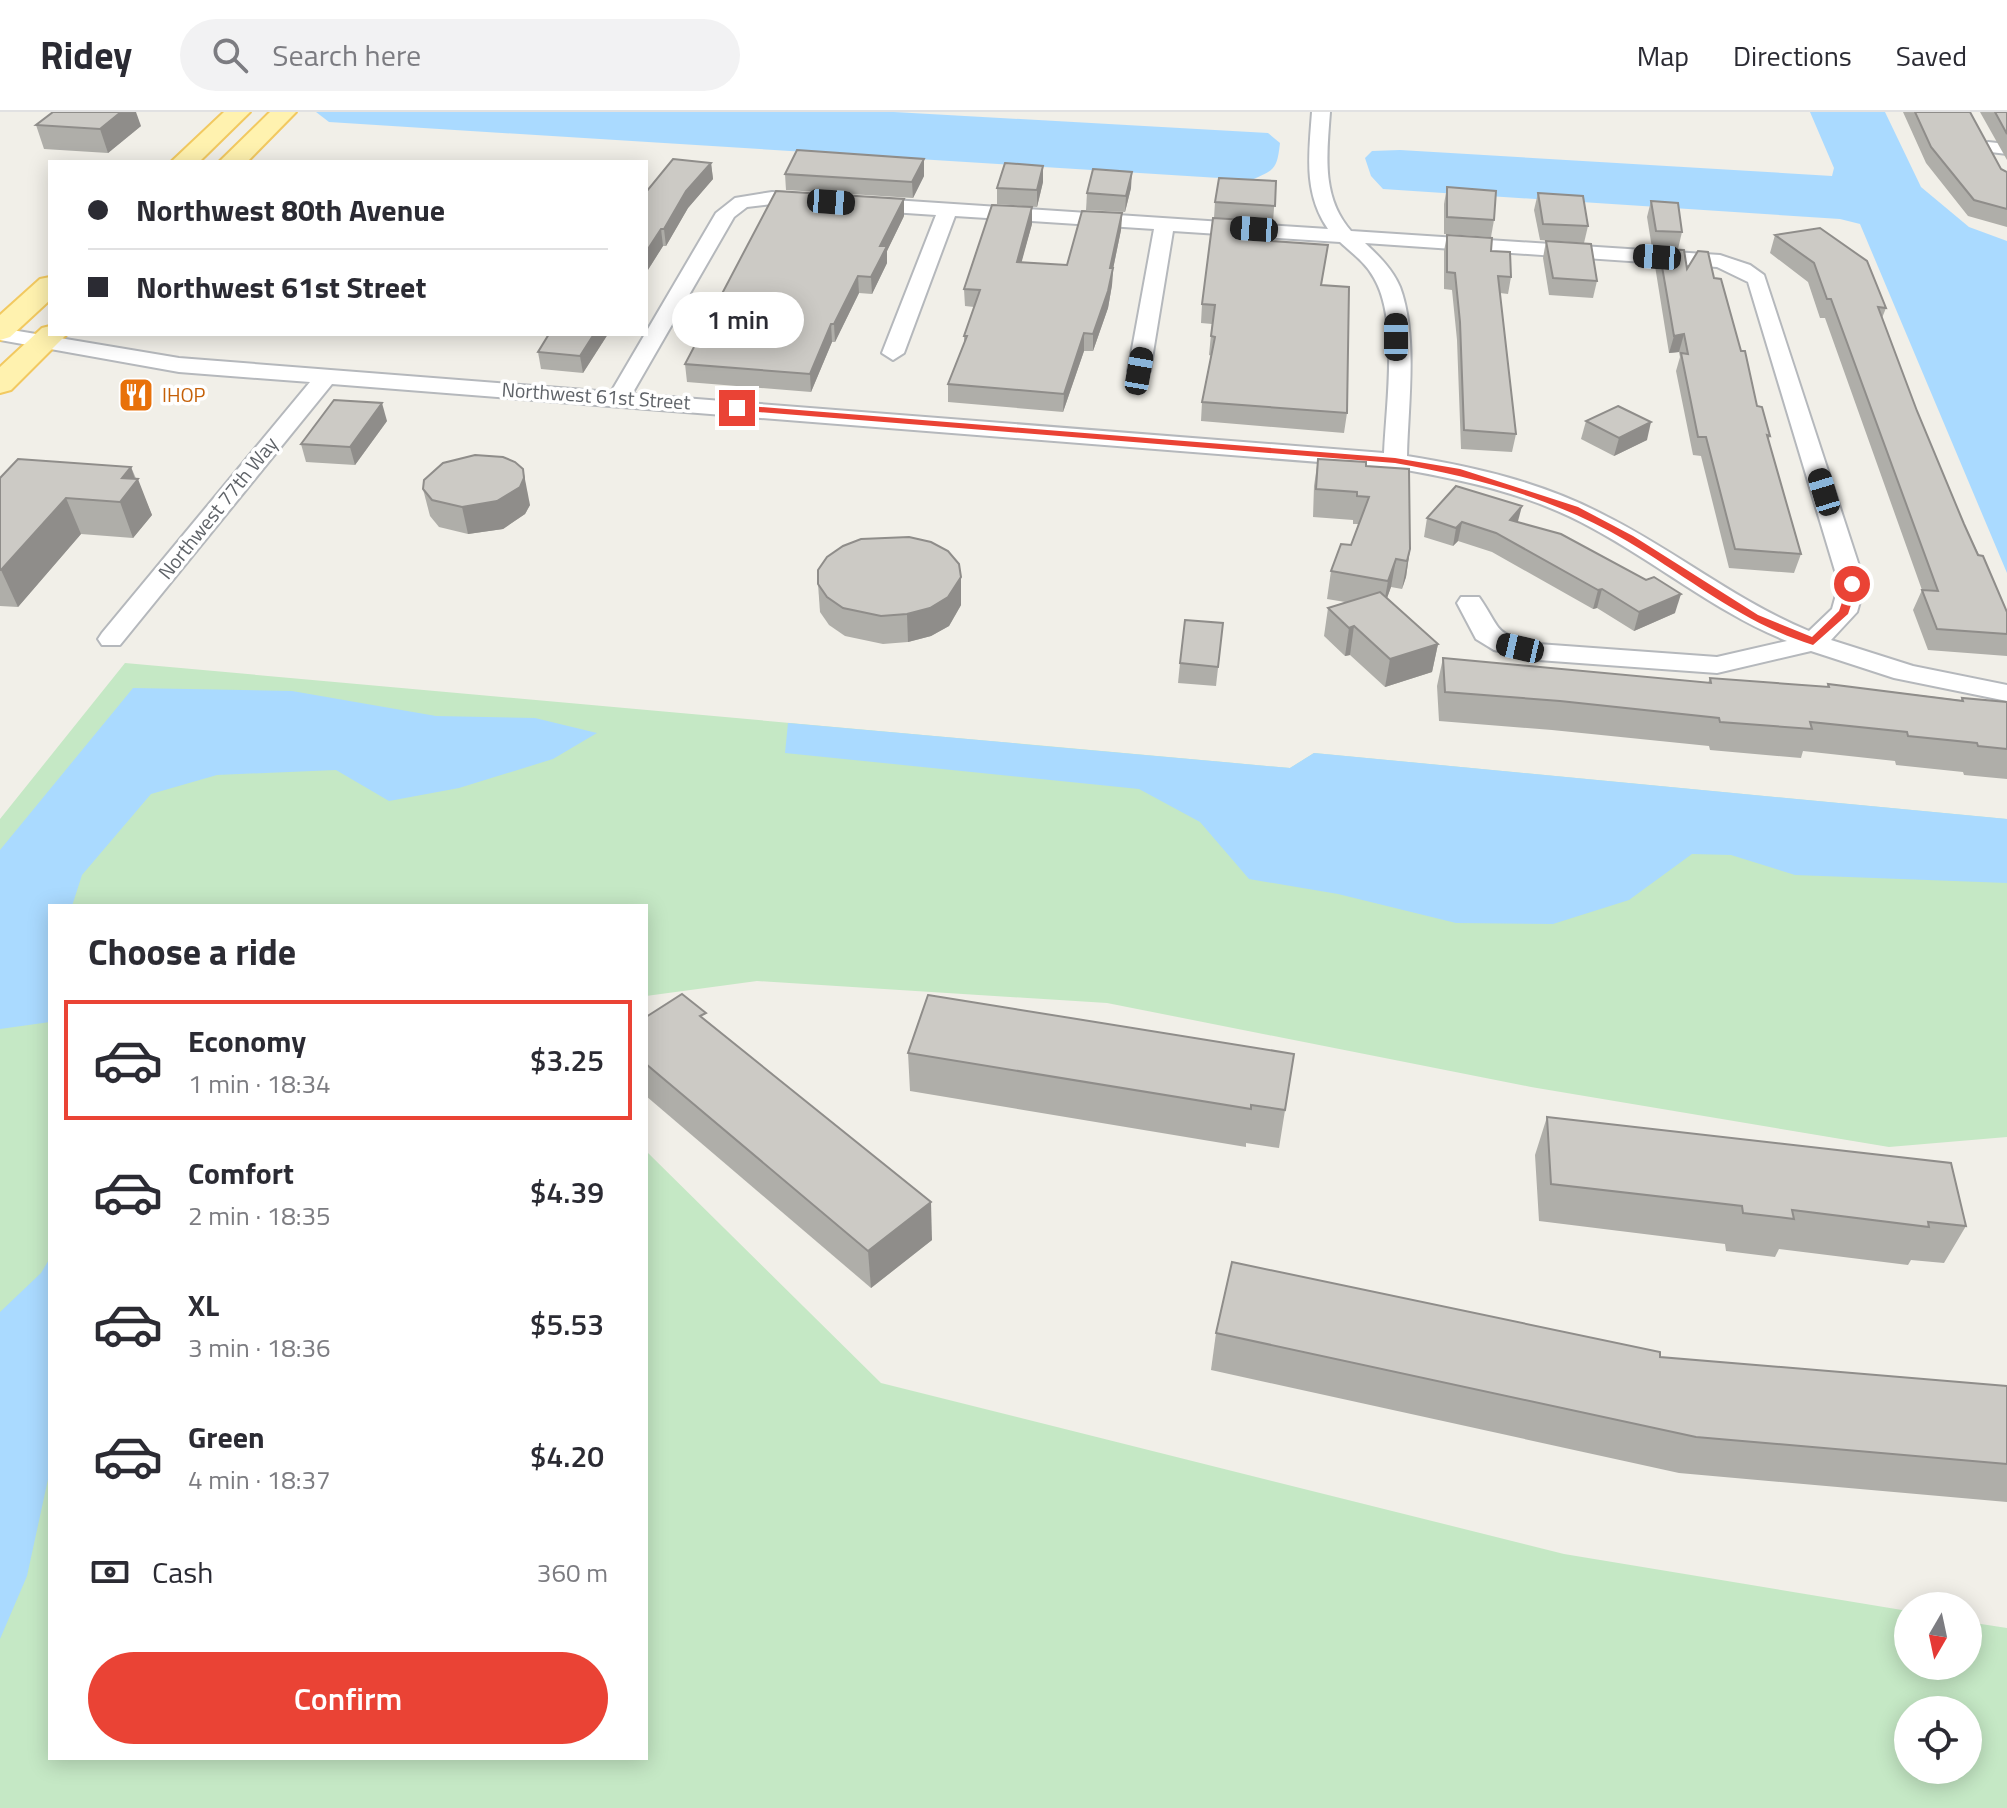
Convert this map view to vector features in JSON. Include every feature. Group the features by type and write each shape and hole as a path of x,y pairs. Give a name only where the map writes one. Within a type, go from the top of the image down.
{"main road":[{"path":"186,160 238,112"},
{"path":"234,160 284,112"},
{"path":"0,332 48,287"},
{"path":"0,384 48,338"}],"street":[{"path":"1321,112 1318,187 1322,207 1344,235 1377,265 1396,306 1395,461"},
{"path":"1992,144 2001,171"},
{"path":"619,397 726,213 742,202 772,198 1720,261 1743,269 1757,279 1852,584 1844,612 1813,642 1717,665 1538,652 1503,644 1485,633 1470,603"},
{"path":"893,353 948,209"},
{"path":"1139,371 1165,222"},
{"name":"Northwest 61st Street","path":"0,332 48,338 179,365 619,397 1395,461 1456,471 1575,509 1630,538 1755,617 1813,642 1892,672 2007,693"},
{"name":"Northwest 77th Way","path":"111,639 326,377"}],"green space":[{"path":"125,663 1290,768 1314,753 2007,819 2007,1137 1889,1147 1531,1087 1107,1003 757,981 648,996 648,904 48,904 48,1760 648,1760 648,1153 881,1383 1564,1554 1894,1609 1894,1680 1982,1680 1982,1624 2007,1628 2007,1808 0,1808 0,819"}],"water":[{"path":"316,112 894,112 1268,133 1280,143 1273,168 1251,180 329,122"},
{"path":"1810,112 1885,112 1921,187 1969,227 2007,241 2007,573 1860,224 1840,219 1383,189 1371,176 1365,158 1372,151 1400,150 1832,176 1834,168"},
{"path":"133,688 292,691 436,716 535,718 597,733 553,759 459,788 389,801 336,770 217,775 151,794 82,875 73,904 48,904 48,1022 0,1029 0,850"},
{"path":"788,723 1290,768 1314,753 2007,819 2007,883 1795,875 1731,855 1692,854 1629,900 1553,924 1456,923 1338,894 1249,879 1200,822 1139,789 785,753"},
{"path":"48,1261 48,1479 27,1576 0,1639 0,1312 41,1273"}],"building":[{"path":"53,112 121,112 100,129 36,125"},
{"path":"1915,112 1970,112 2001,169 2007,172 2007,209 1974,200 1931,147"},
{"path":"1995,112 2007,112 2007,134"},
{"path":"797,150 924,159 912,182 785,174"},
{"path":"673,159 711,163 686,191 664,229 648,249 648,190"},
{"path":"1005,163 1043,166 1037,190 997,188"},
{"path":"1093,169 1132,172 1126,196 1087,193"},
{"path":"1219,178 1276,181 1275,206 1215,202"},
{"path":"1447,187 1496,191 1494,220 1447,217"},
{"path":"776,191 904,199 880,246 887,246 871,277 858,276 834,324 831,324 810,374 685,364"},
{"path":"1538,193 1583,196 1588,226 1543,224"},
{"path":"1651,201 1678,203 1682,232 1656,231"},
{"path":"992,205 1032,207 1017,262 1067,265 1082,211 1122,213 1108,291 1093,334 1084,333 1064,394 948,384 967,336 964,336 980,290 964,289"},
{"path":"1213,218 1274,222 1272,241 1328,245 1321,285 1349,287 1347,413 1202,402 1215,337 1211,336 1215,305 1202,304"},
{"path":"1820,228 1867,261 1886,308 1878,307 1917,411 1964,524 1978,555 1983,556 2007,612 2007,634 1937,629 1922,590 1938,591 1831,299 1827,299 1814,263 1775,235"},
{"path":"1447,235 1492,238 1491,251 1510,252 1511,277 1498,276 1516,434 1464,430 1460,322 1455,273 1447,272"},
{"path":"1546,241 1591,244 1597,281 1553,278"},
{"path":"1659,249 1684,250 1687,269 1698,251 1708,252 1714,278 1721,279 1741,351 1745,351 1757,406 1762,407 1801,554 1735,549 1706,437 1698,437 1681,353 1688,354 1684,334 1674,336"},
{"path":"548,336 593,336 580,356 538,352"},
{"path":"334,400 382,403 350,447 301,444"},
{"path":"1618,406 1651,422 1619,438 1586,421"},
{"path":"475,455 503,457 515,462 523,469 524,478 520,487 497,501 462,507 432,500 423,489 424,480 443,463"},
{"path":"18,459 131,467 122,478 138,479 120,502 66,498 0,570 0,478"},
{"path":"1318,459 1409,469 1410,549 1407,561 1396,559 1388,581 1331,571 1341,544 1351,545 1369,497 1357,496 1357,492 1316,489"},
{"path":"1456,486 1522,506 1510,520 1561,534 1646,580 1654,577 1681,594 1639,612 1496,533 1462,522 1456,528 1427,518"},
{"path":"909,537 931,542 948,551 959,564 961,577 948,597 930,608 881,616 843,608 827,597 818,584 818,570 827,557 843,546 861,539"},
{"path":"1380,592 1438,644 1390,659 1354,626 1349,628 1328,608"},
{"path":"1185,620 1223,623 1218,667 1180,663"},
{"path":"1443,658 1711,683 1710,678 1829,687 1828,684 1963,701 1962,698 2007,702 2007,749 1908,736 1907,732 1810,722 1812,729 1720,722 1719,718 1445,692"},
{"path":"682,994 706,1013 700,1016 931,1202 868,1251 648,1066 648,1016"},
{"path":"928,995 1294,1054 1285,1110 1251,1105 1251,1109 908,1053"},
{"path":"1547,1117 1951,1163 1966,1226 1928,1222 1929,1227 1792,1210 1794,1219 1743,1213 1742,1206 1551,1184"},
{"path":"1232,1262 1660,1352 1660,1357 2007,1386 2007,1464 1696,1437 1216,1333"}],"place":[{"name":"IHOP","path":"136,395"}],"route":[{"path":"737,408 1395,461 1456,471 1511,486 1575,509 1630,538 1755,617 1813,642 1844,612 1852,584"}]}
